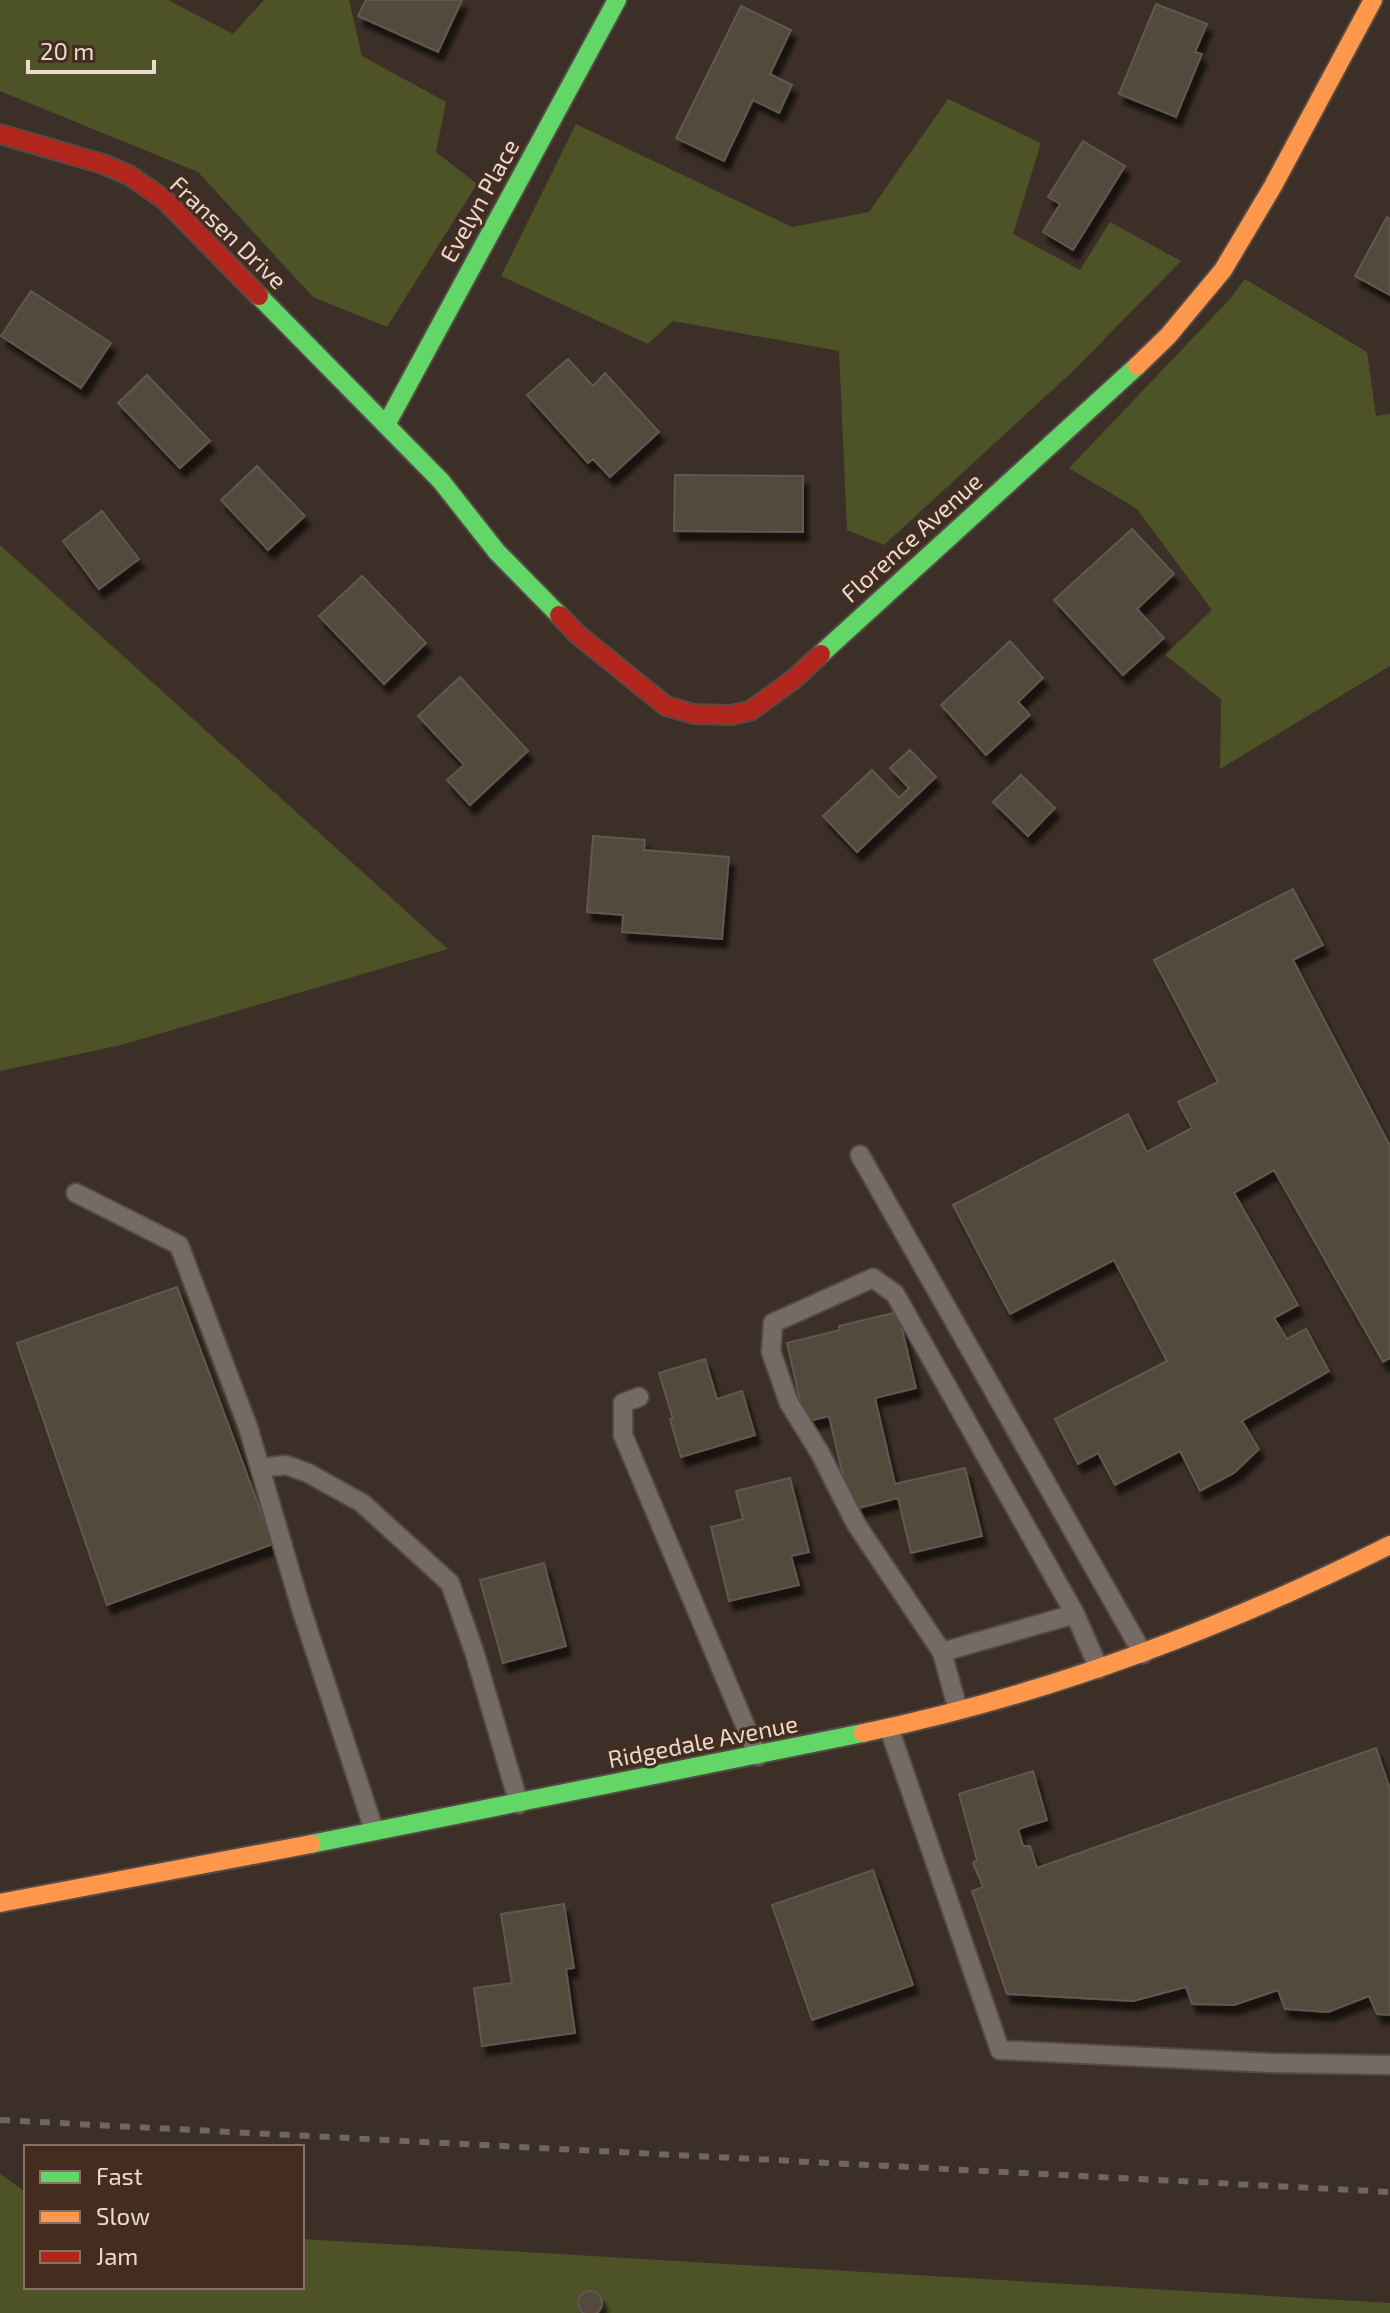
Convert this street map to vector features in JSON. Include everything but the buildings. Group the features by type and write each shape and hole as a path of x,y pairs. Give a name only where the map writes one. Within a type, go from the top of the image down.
{"street":[{"name":"Evelyn Place","path":"386,425 617,0"},
{"name":"Florence Avenue","path":"386,425 441,481 497,552 577,634 666,706 694,714 731,715 750,711 794,679 1086,415 1168,336 1223,270 1273,186 1373,0"},
{"name":"Fransen Drive","path":"0,134 103,164 129,175 165,200 386,425"},
{"name":"Ridgedale Avenue","path":"0,1903 519,1804 614,1782 889,1728 1144,1654 1287,1595 1390,1545"}],"lane":[{"path":"860,1155 1144,1654"},
{"path":"76,1193 179,1245 248,1427 305,1620 374,1830"},
{"path":"958,1710 942,1652 856,1524 820,1453 789,1403 771,1352 773,1323 873,1278 895,1294 1075,1614 1099,1669"},
{"path":"639,1397 623,1403 623,1435 758,1756"},
{"path":"260,1468 286,1465 308,1473 362,1503 450,1583 474,1651 519,1804"},
{"path":"942,1652 1075,1614"},
{"path":"889,1728 1000,2050 1390,2065"}],"green space":[{"path":"0,0 168,0 233,34 264,0 349,0 362,56 446,102 436,152 477,184 387,327 313,297 198,172 0,91"},
{"path":"948,99 1041,143 1013,234 1080,270 1110,222 1181,261 1071,373 884,545 847,530 839,351 673,321 648,344 501,276 576,124 792,227 869,212"},
{"path":"1245,279 1367,352 1376,416 1390,414 1390,666 1220,769 1221,699 1165,655 1212,610 1137,509 1069,468 1230,299"},
{"path":"0,545 448,949 121,1045 0,1071"},
{"path":"0,2174 24,2191 24,2289 304,2289 304,2239 1390,2303 1390,2313 0,2313"}],"railway":[{"path":"0,2120 1390,2192"}],"traffic: fast":[{"path":"386,425 617,0"},
{"path":"259,296 441,481 497,552 559,615"},
{"path":"821,654 1137,366"},
{"path":"311,1844 863,1733"}],"traffic: slow":[{"path":"1137,366 1168,336 1223,270 1273,186 1373,0"},
{"path":"863,1733 999,1699 1132,1656 1263,1604 1390,1545"},
{"path":"0,1903 311,1844"}],"traffic: jam":[{"path":"0,134 103,164 129,175 165,200 259,296"},
{"path":"559,615 577,634 666,706 694,714 731,715 750,711 794,679 821,654"}]}
